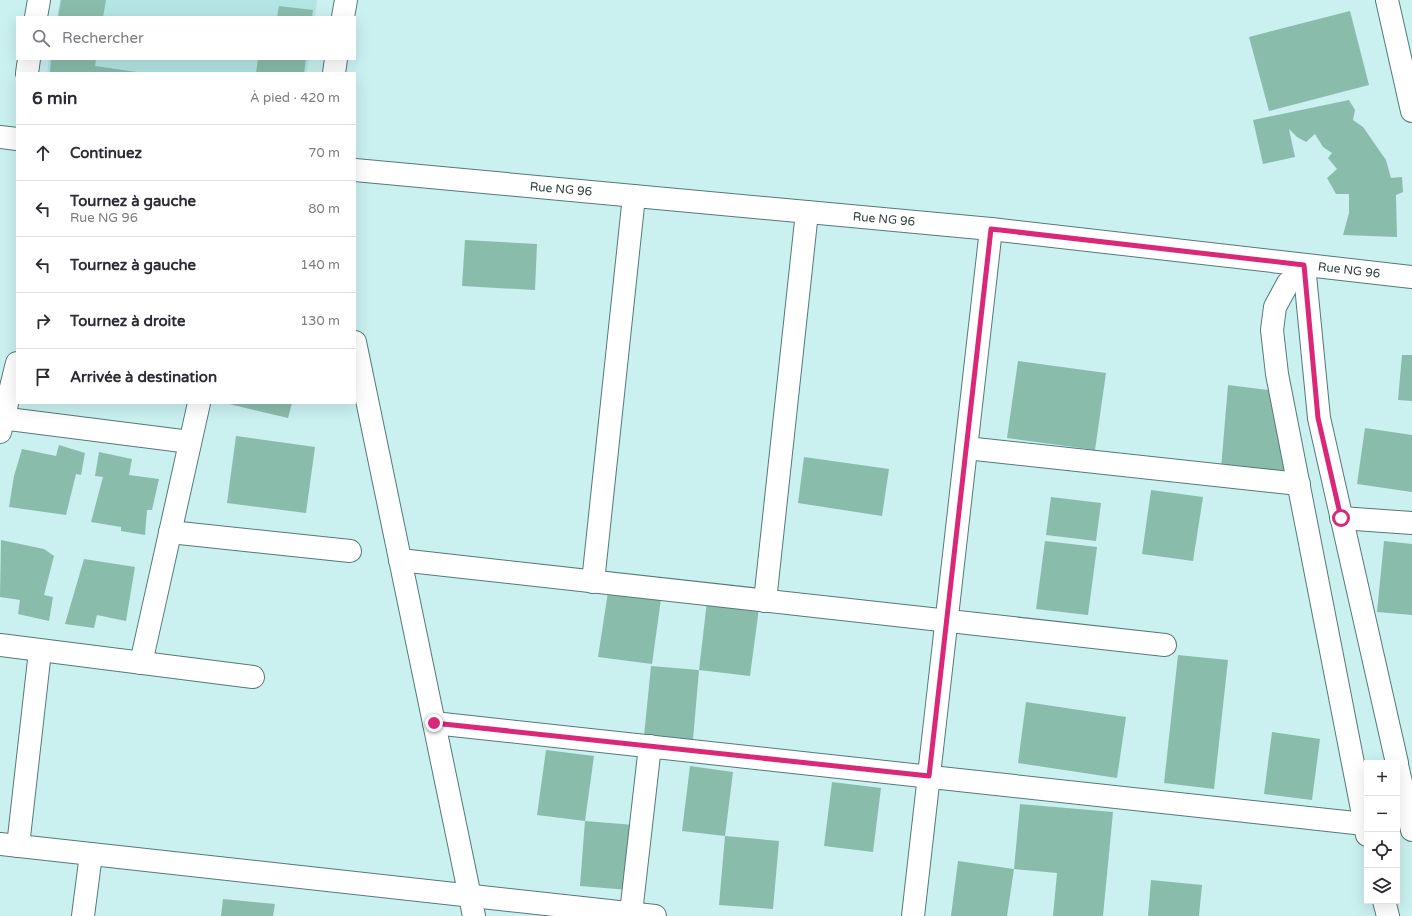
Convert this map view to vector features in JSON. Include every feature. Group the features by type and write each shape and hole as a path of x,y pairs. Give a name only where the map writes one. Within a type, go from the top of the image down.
{"street":[{"path":"36,16 39,0"},
{"path":"343,16 346,0"},
{"path":"1386,0 1412,111"},
{"path":"27,72 29,60"},
{"path":"334,72 336,60"},
{"name":"Rue NG 96","path":"356,170 991,229 1304,270 1412,277"},
{"path":"593,582 634,196"},
{"path":"765,601 807,212"},
{"path":"913,916 991,229"},
{"path":"1304,270 1288,283 1275,307 1272,330 1277,374 1364,807"},
{"path":"1304,270 1318,418 1397,760"},
{"path":"356,347 472,906"},
{"path":"16,367 1,423 190,442"},
{"path":"141,663 199,404"},
{"path":"966,448 1299,484"},
{"path":"1341,518 1412,523"},
{"path":"170,532 350,550"},
{"path":"400,560 1165,645"},
{"path":"0,646 253,677"},
{"path":"40,651 9,845 91,854 472,906 631,913 655,916"},
{"path":"434,723 929,776 1364,829"},
{"path":"631,913 650,746"},
{"path":"1400,772 1412,830"},
{"path":"83,916 91,854"},
{"path":"1385,904 1388,916"}],"shaded area":[{"path":"60,0 317,0 315,16 57,16"},
{"path":"49,60 309,60 306,72 47,72"}],"building":[{"path":"61,0 106,0 103,16 58,16"},
{"path":"279,6 313,10 312,16 277,16"},
{"path":"1350,11 1369,85 1269,111 1249,37"},
{"path":"51,60 96,60 95,66 137,72 50,72"},
{"path":"258,60 306,60 304,72 256,72"},
{"path":"1349,100 1355,110 1353,120 1363,127 1386,160 1391,178 1402,177 1403,192 1396,195 1397,237 1343,235 1349,213 1349,194 1336,194 1327,178 1337,169 1328,158 1332,153 1323,147 1315,134 1306,142 1297,137 1289,129 1295,157 1263,164 1253,120"},
{"path":"465,240 537,244 535,290 462,286"},
{"path":"1402,355 1412,355 1412,401 1398,400"},
{"path":"1018,361 1106,373 1095,450 1007,438"},
{"path":"1228,385 1268,390 1290,475 1221,469"},
{"path":"229,404 292,404 288,418"},
{"path":"1365,428 1412,435 1412,492 1357,484"},
{"path":"236,436 315,447 306,513 227,503"},
{"path":"59,445 85,453 81,475 76,474 66,515 9,507 14,476 22,449 56,456"},
{"path":"99,452 132,459 129,475 159,479 152,510 147,510 145,535 121,531 121,527 91,522 103,477 95,476"},
{"path":"804,457 889,469 882,516 798,503"},
{"path":"1151,490 1203,497 1193,561 1142,554"},
{"path":"1051,497 1101,503 1096,541 1046,535"},
{"path":"1,540 44,549 54,556 44,595 53,597 49,621 18,614 20,600 0,597"},
{"path":"1045,541 1097,547 1088,615 1036,609"},
{"path":"1384,541 1412,544 1412,615 1377,612"},
{"path":"84,559 135,567 126,621 97,615 94,628 65,624"},
{"path":"608,592 661,599 652,664 598,657"},
{"path":"707,601 759,608 750,676 699,670"},
{"path":"1178,655 1228,660 1214,789 1164,783"},
{"path":"651,666 699,670 693,740 644,736"},
{"path":"1026,702 1126,717 1117,778 1018,763"},
{"path":"1272,732 1320,739 1312,800 1264,794"},
{"path":"546,750 594,756 585,821 537,815"},
{"path":"690,766 733,772 725,836 682,831"},
{"path":"832,782 881,788 873,852 824,846"},
{"path":"1020,804 1113,812 1103,916 1053,916 1057,873 1014,869"},
{"path":"585,821 634,825 629,890 580,886"},
{"path":"725,836 779,841 773,909 719,905"},
{"path":"958,861 1014,869 1007,916 951,916"},
{"path":"1151,880 1202,885 1199,916 1148,916"},
{"path":"223,899 275,904 273,916 221,916"}],"route":[{"path":"434,723 929,776 991,229 1304,265 1318,418 1341,518"}]}
